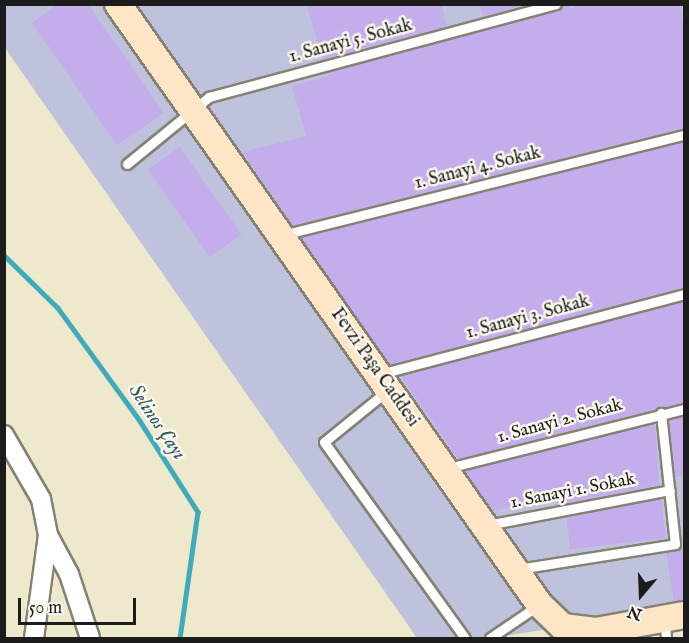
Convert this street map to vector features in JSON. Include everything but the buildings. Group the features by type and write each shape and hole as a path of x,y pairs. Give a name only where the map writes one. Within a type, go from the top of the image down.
{"street":[{"name":"Fevzi Paşa Caddesi","path":"118,4 279,236 385,382 481,526 539,604 563,627 596,635 672,625"},
{"path":"4,435 40,499 48,535 69,574 90,639"},
{"path":"34,639 48,535"}],"lane":[{"name":"1. Sanayi 5. Sokak","path":"128,164 191,109 209,97 556,4"},
{"name":"1. Sanayi 4. Sokak","path":"279,236 684,135"},
{"name":"1. Sanayi 3. Sokak","path":"385,382 684,294"},
{"path":"385,382 324,442 465,639"},
{"name":"1. Sanayi 2. Sokak","path":"444,469 661,412 684,409"},
{"path":"515,569 680,543 670,490 661,412"},
{"name":"1. Sanayi 1. Sokak","path":"481,526 670,490"},
{"path":"490,639 539,604"}],"shaded area":[{"path":"4,5 684,5 684,607 492,638 417,638 5,48"}],"waterway":[{"name":"Selinos Çayı","path":"4,255 58,308 140,421 198,512 180,638"}]}
